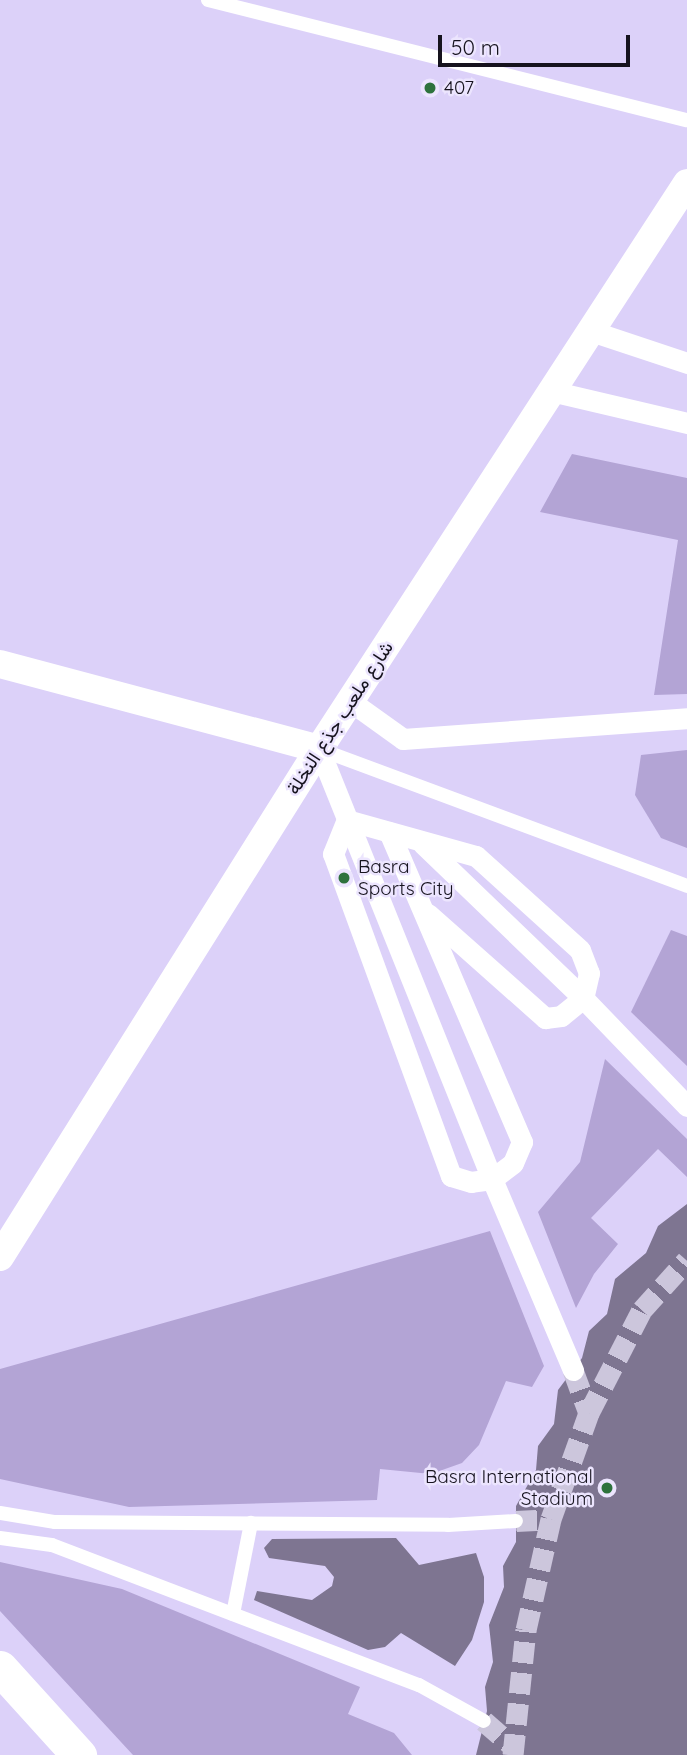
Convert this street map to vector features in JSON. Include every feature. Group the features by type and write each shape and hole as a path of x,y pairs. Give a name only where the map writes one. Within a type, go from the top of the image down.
{"street":[{"name":"شارع ملعب جذع النخلة","path":"0,1257 319,749 687,183"},
{"path":"591,331 687,363"},
{"path":"551,391 687,423"},
{"path":"0,664 319,749 492,1180 573,1370"},
{"path":"350,701 403,739 687,718"},
{"path":"347,820 476,856 580,950 589,973 583,998 561,1016 545,1018 424,910"},
{"path":"347,820 333,854 451,1176 471,1182 492,1180 513,1163 522,1142 389,832"},
{"path":"420,841 583,998 687,1106"},
{"path":"0,1668 79,1755"}],"lane":[{"path":"208,0 687,120"},
{"path":"319,749 687,886"},
{"path":"0,1513 55,1522 516,1521"},
{"path":"233,1614 251,1523"},
{"path":"0,1538 52,1545 419,1685 484,1721"}],"shaded area":[{"name":"Basra Sports City","path":"0,0 687,0 687,1755 0,1755"},
{"path":"572,454 687,478 687,694 654,695 678,540 540,512"},
{"path":"687,750 687,848 661,838 635,795 641,755"},
{"path":"671,930 687,936 687,1066 631,1012"},
{"path":"605,1059 687,1139 687,1177 658,1149 591,1218 618,1244 594,1274 576,1308 538,1212 580,1162"},
{"path":"490,1231 544,1366 532,1387 506,1381 479,1445 462,1463 431,1474 380,1469 377,1500 129,1507 0,1479 0,1369"},
{"path":"0,1562 122,1589 360,1687 348,1714 394,1733 412,1755 133,1755 0,1611"}],"building":[{"name":"Basra International Stadium","path":"687,1204 687,1755 476,1755 487,1711 485,1687 493,1662 489,1625 504,1587 503,1566 516,1542 516,1506 536,1470 538,1446 554,1424 558,1390 582,1358 589,1331 607,1314 615,1279 646,1253 658,1226"},
{"path":"396,1538 419,1565 476,1553 484,1577 484,1602 472,1640 455,1666 401,1633 385,1647 368,1650 254,1600 257,1591 312,1600 332,1586 334,1577 325,1566 269,1558 264,1548 272,1539"}],"tunnel":[{"path":"513,1755 526,1630 551,1519 589,1413 642,1310 687,1260"},
{"path":"573,1370 589,1413"},
{"path":"516,1521 551,1519"},
{"path":"484,1721 513,1746"}],"place":[{"name":"407","path":"430,88"},
{"name":"Basra Sports City","path":"344,878"},
{"name":"Basra International Stadium","path":"607,1488"}]}
